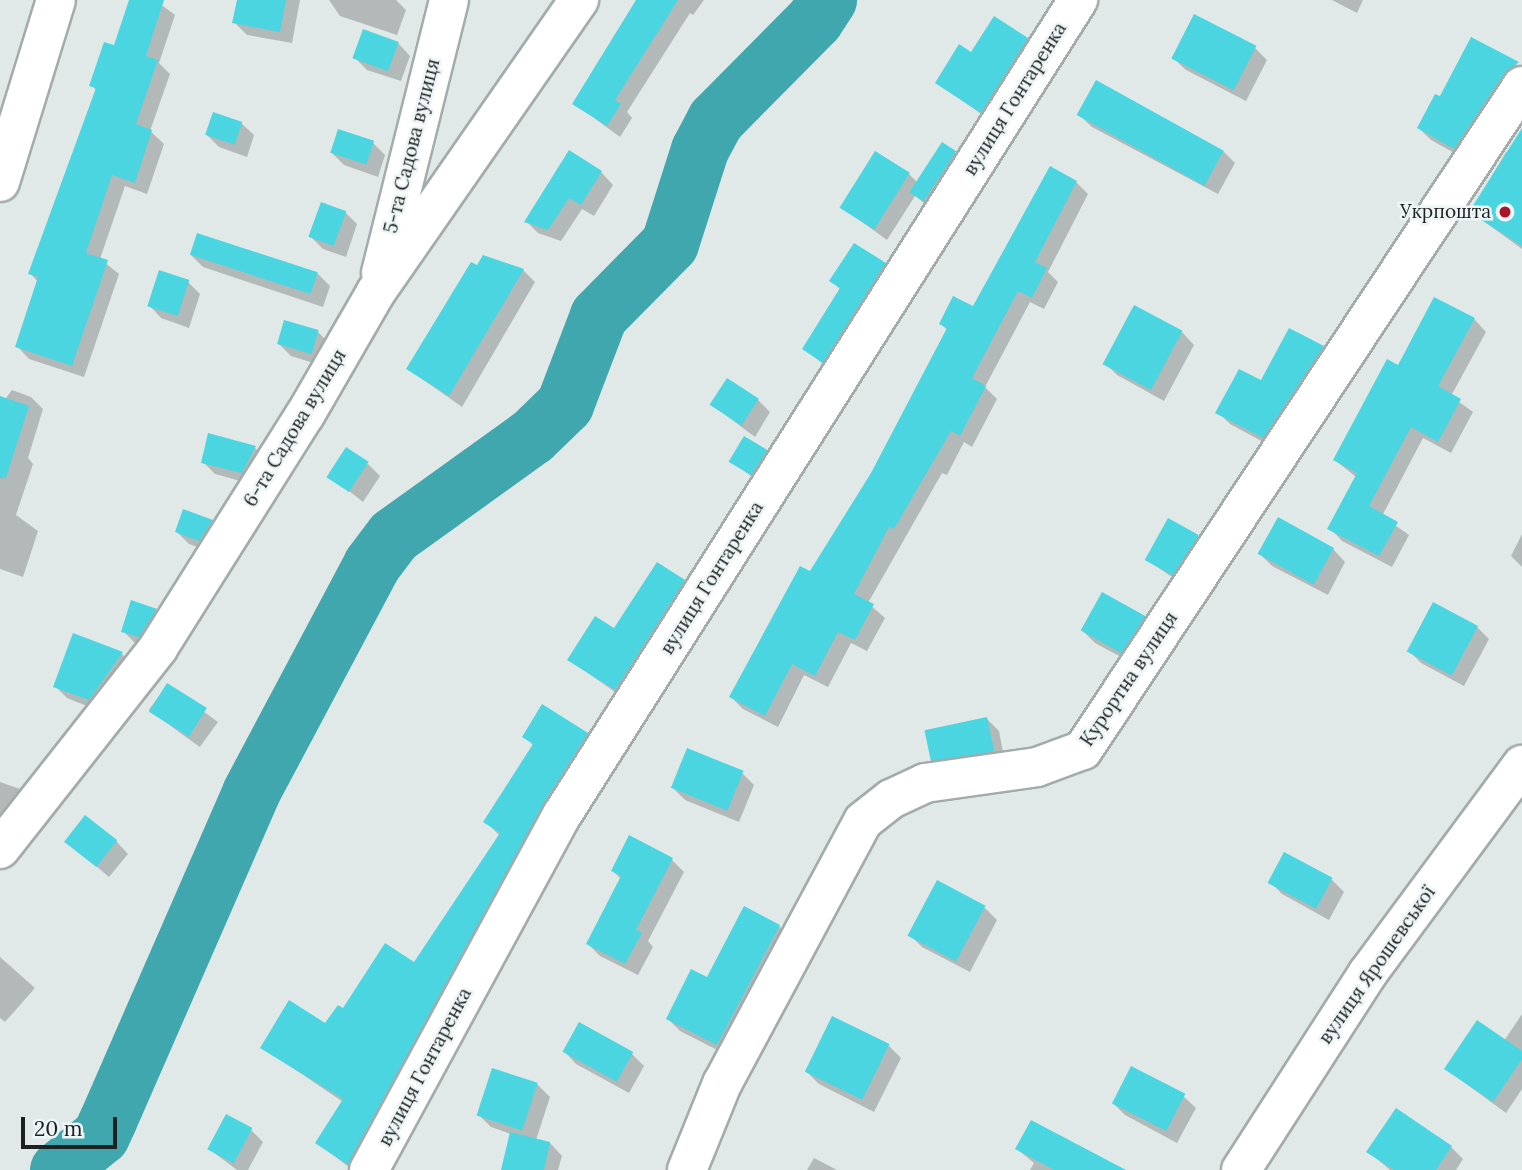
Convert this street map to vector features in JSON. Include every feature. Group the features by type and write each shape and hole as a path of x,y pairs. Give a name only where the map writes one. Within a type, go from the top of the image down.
{"street":[{"path":"0,182 56,0"},
{"name":"5-та Садова вулиця","path":"376,292 449,0"},
{"name":"6-та Садова вулиця","path":"0,849 158,648 305,415 376,292 579,0"},
{"name":"вулиця Гонтаренка","path":"369,1170 562,815 1078,0"},
{"name":"Курортна вулиця","path":"687,1170 722,1084 863,821 891,799 925,783 1037,767 1083,750 1522,86"},
{"name":"вулиця Ярошевської","path":"1241,1170 1368,972 1522,765"}],"building":[{"path":"129,0 164,0 146,56 158,60 136,124 152,130 135,183 112,175 86,253 108,260 72,366 15,347 38,277 28,274 96,88 89,86 104,42 114,45"},
{"path":"237,0 286,0 280,32 232,23"},
{"path":"636,0 678,0 615,100 621,104 607,126 572,104"},
{"path":"1194,14 1256,46 1234,90 1171,59"},
{"path":"994,16 1028,38 981,113 935,83 959,44 971,52"},
{"path":"363,29 399,42 388,71 352,58"},
{"path":"1471,37 1519,62 1504,74 1454,149 1417,128 1435,94 1440,96"},
{"path":"1096,80 1224,151 1204,186 1077,115"},
{"path":"213,112 242,122 234,145 205,135"},
{"path":"1522,128 1522,246 1469,212"},
{"path":"338,129 374,141 366,165 330,153"},
{"path":"942,142 956,151 924,202 909,192"},
{"path":"569,150 602,171 581,205 569,198 548,230 524,222"},
{"path":"875,151 910,173 874,230 839,208"},
{"path":"1050,166 1077,181 1035,262 1047,268 1032,298 1018,291 972,378 986,386 960,436 951,431 894,529 889,527 854,594 874,604 855,640 838,632 815,676 792,664 765,716 729,697 800,566 810,571 871,473 947,328 939,324 953,296 973,306"},
{"path":"321,202 346,211 334,246 308,237"},
{"path":"197,233 318,272 311,294 190,255"},
{"path":"854,243 886,263 823,363 802,349 840,288 829,281"},
{"path":"483,255 524,269 449,396 406,369 471,262 477,265"},
{"path":"159,270 189,280 178,316 147,306"},
{"path":"1434,297 1475,318 1438,386 1461,399 1438,442 1411,427 1369,506 1398,522 1379,556 1327,529 1357,473 1333,460 1387,359 1398,365"},
{"path":"1134,305 1183,331 1151,390 1103,364"},
{"path":"284,320 319,330 312,354 277,344"},
{"path":"1289,328 1324,346 1263,438 1215,413 1239,369 1261,380"},
{"path":"727,378 759,399 741,426 710,405"},
{"path":"0,396 29,406 6,478 0,478"},
{"path":"208,433 256,446 242,473 201,463"},
{"path":"744,436 767,450 752,476 729,462"},
{"path":"346,447 369,462 349,492 326,477"},
{"path":"183,509 213,520 199,541 175,532"},
{"path":"1278,517 1334,548 1314,585 1258,554"},
{"path":"1168,518 1199,535 1175,577 1145,560"},
{"path":"657,562 685,580 615,690 567,660 595,616 614,628"},
{"path":"1102,592 1146,616 1124,655 1081,630"},
{"path":"131,600 157,609 139,637 121,632"},
{"path":"1433,602 1478,626 1452,675 1407,651"},
{"path":"73,633 123,652 89,700 53,687"},
{"path":"167,683 207,708 189,737 149,712"},
{"path":"542,704 588,733 543,805 348,1165 315,1143 343,1099 260,1048 289,1000 325,1023 338,1005 343,1008 385,943 414,962 500,833 483,822 533,744 522,737"},
{"path":"987,717 994,751 932,765 924,730"},
{"path":"687,748 744,771 727,811 671,788"},
{"path":"85,815 117,840 96,867 64,842"},
{"path":"629,835 673,858 636,930 642,933 625,964 586,944 621,876 611,871"},
{"path":"1284,852 1333,878 1316,909 1268,883"},
{"path":"937,880 986,906 956,961 907,936"},
{"path":"744,906 780,925 717,1045 666,1019 691,969 707,977"},
{"path":"832,1016 890,1044 862,1100 805,1072"},
{"path":"1477,1020 1522,1051 1522,1059 1493,1102 1444,1069"},
{"path":"579,1022 633,1052 617,1082 563,1052"},
{"path":"1131,1066 1185,1094 1166,1131 1112,1103"},
{"path":"492,1068 538,1083 522,1130 477,1116"},
{"path":"1396,1108 1452,1146 1436,1170 1394,1170 1366,1152"},
{"path":"226,1114 252,1128 234,1163 207,1149"},
{"path":"1031,1120 1126,1170 1054,1170 1015,1149"},
{"path":"510,1132 550,1142 544,1170 501,1170"}],"waterway":[{"path":"59,1170 101,1136 251,793 372,565 394,536 532,437 565,405 599,316 670,244 700,150 716,120 815,20 828,0"}],"place":[{"name":"Укрпошта","path":"1505,212"}]}
